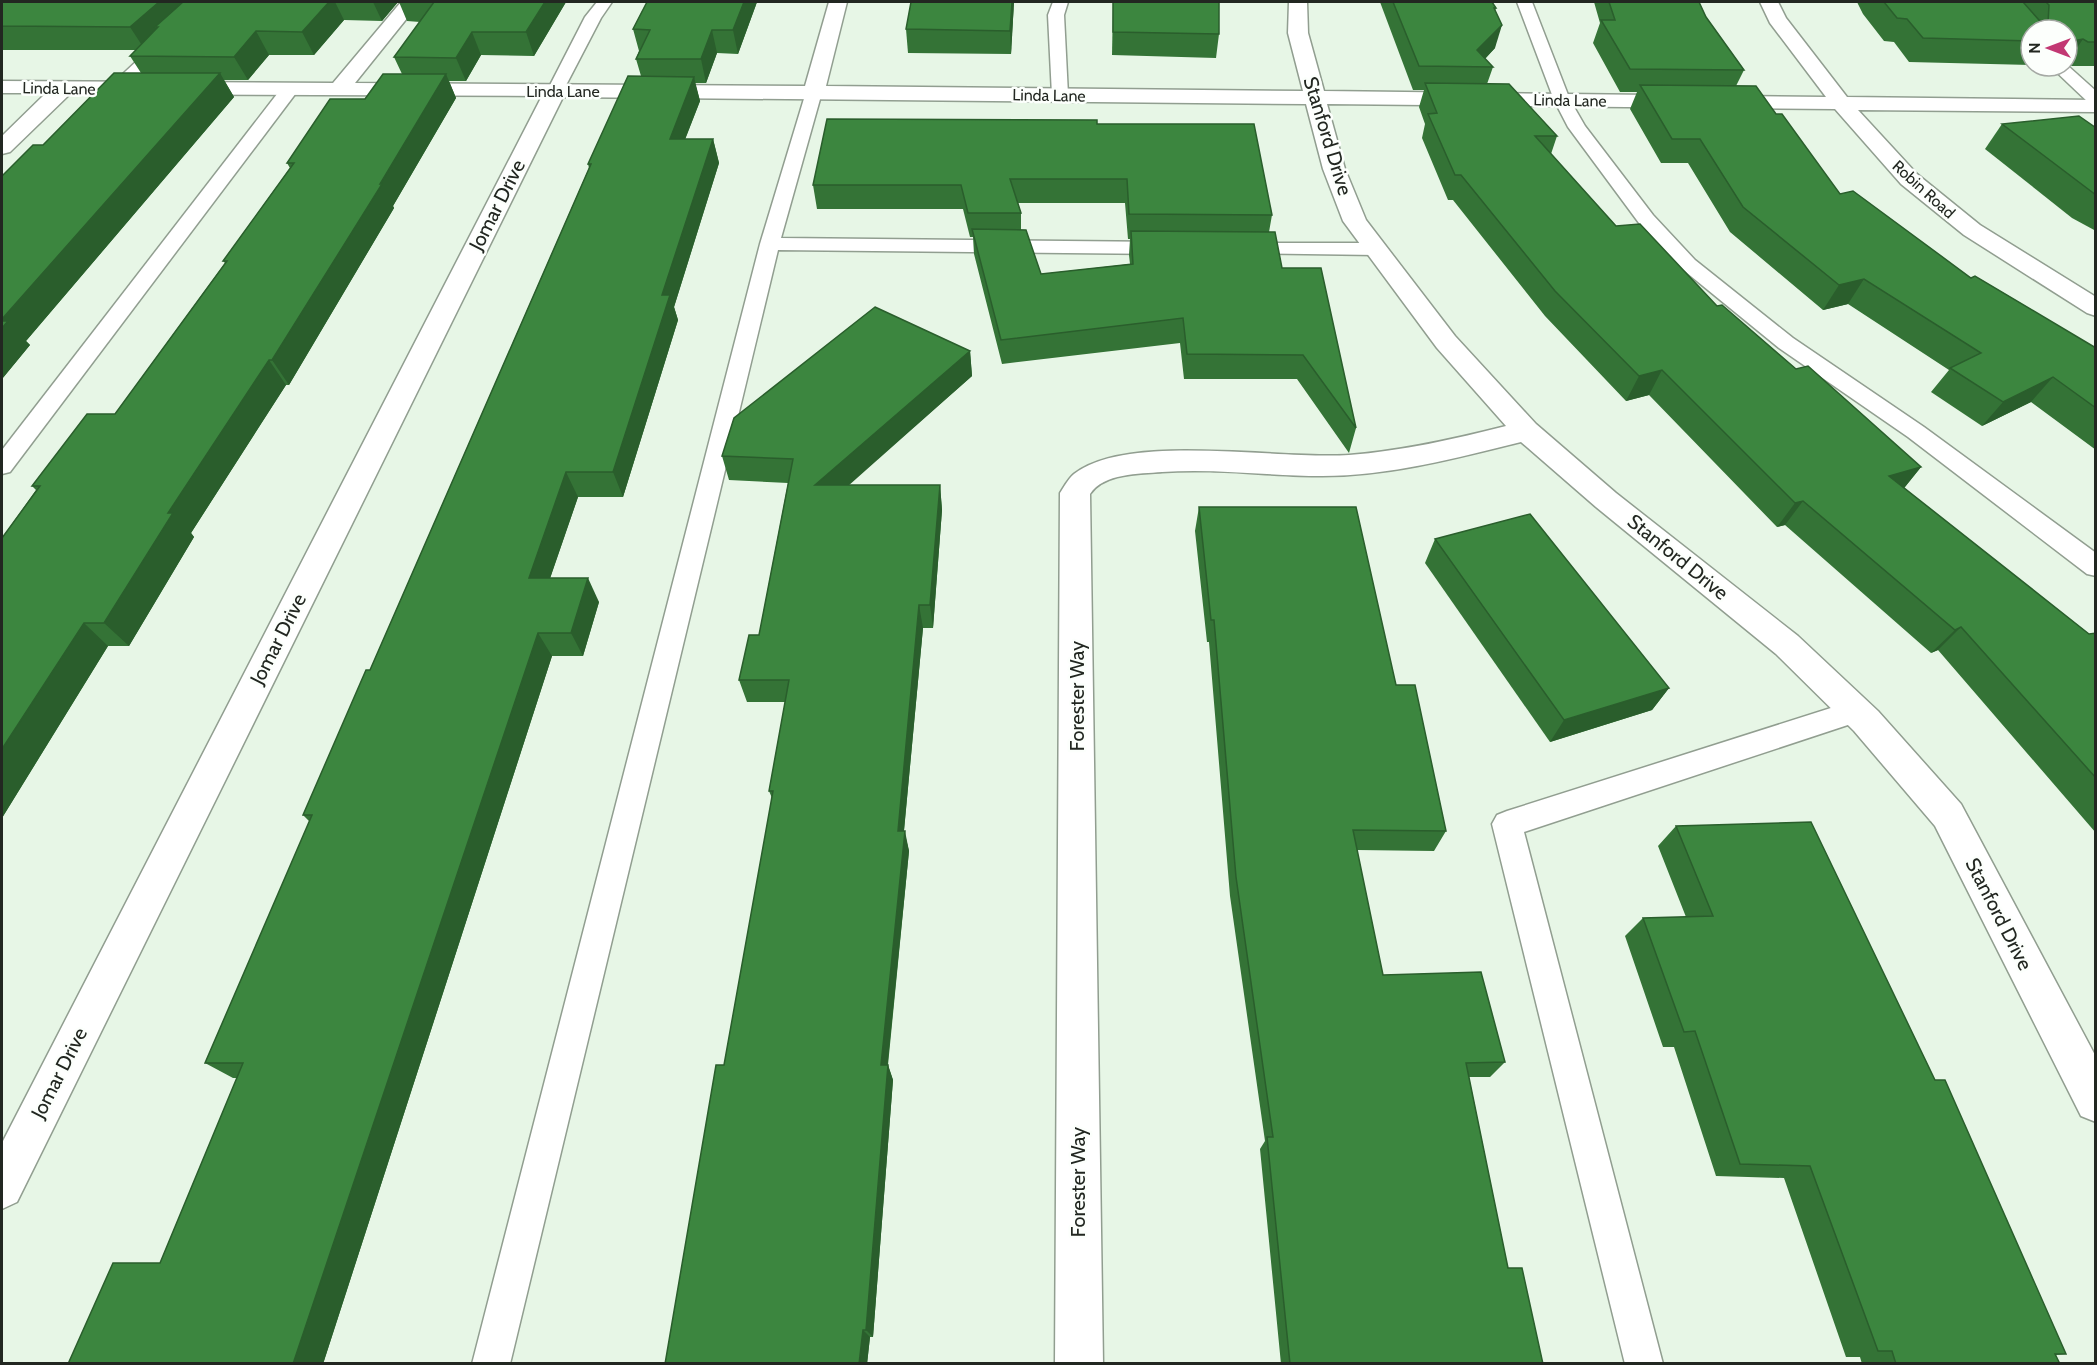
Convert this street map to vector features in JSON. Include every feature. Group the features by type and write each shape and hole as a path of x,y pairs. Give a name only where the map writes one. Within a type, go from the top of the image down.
{"street":[{"path":"339,88 411,2"},
{"path":"814,92 838,2"},
{"name":"Stanford Drive","path":"1298,2 1298,33 1334,169 1355,221 1446,342 1526,431 1606,500 1787,645 1856,711 1948,815 2096,1101"},
{"name":"Robin Road","path":"1768,2 1777,19 1841,103 1909,179 1963,223 2096,308"},
{"name":"Linda Lane","path":"2,87 814,92 2096,106"},
{"path":"2,147 63,88"},
{"name":"Jomar Drive","path":"2,1187 555,91"},
{"name":"Forester Way","path":"1079,1364 1075,493 1083,480 1111,468 1163,461 1345,466 1452,450 1526,431"}],"lane":[{"path":"117,88 208,2"},
{"path":"555,91 593,17 604,2"},
{"path":"1060,2 1056,15 1060,95"},
{"path":"1524,2 1562,100 1577,127 1646,219 1688,264 1786,343 1916,432 2096,567"},
{"path":"2071,78 2096,100"},
{"path":"2,466 290,88"},
{"path":"491,1364 770,244 814,92"},
{"path":"770,244 1189,248"},
{"path":"1224,249 1376,249"},
{"path":"1644,1364 1507,824 1856,711"}],"building":[{"path":"2,2 159,2 130,27 2,26"},
{"path":"183,2 329,2 302,32 256,31 234,57 130,56 158,27 155,27"},
{"path":"434,2 545,2 526,32 472,32 456,58 394,57"},
{"path":"647,2 744,2 733,30 712,30 701,59 636,59 650,30 633,29"},
{"path":"911,2 1012,2 1010,31 906,29"},
{"path":"1113,2 1219,2 1219,34 1113,32"},
{"path":"1393,2 1492,2 1502,25 1477,50 1493,67 1419,66"},
{"path":"1609,2 1699,2 1706,17 1744,70 1630,69 1601,20 1615,20"},
{"path":"1884,2 2023,2 2037,18 2019,18 2019,41 1923,38 1907,19 1897,18"},
{"path":"2046,2 2096,2 2096,42 2079,40 2079,18 2048,18 2049,5"},
{"path":"114,73 220,73 2,319 2,176 33,145 43,145"},
{"path":"383,74 446,74 380,184 382,184 272,360 269,360 168,513 173,513 104,623 84,623 2,749 2,538 40,486 32,486 87,414 115,414 227,261 223,261 294,163 287,163 330,99 365,99"},
{"path":"628,76 694,77 670,139 713,139 662,295 670,295 613,472 566,472 529,578 588,578 571,633 538,633 293,1364 68,1364 113,1263 160,1263 243,1063 205,1063 312,815 303,815 366,670 370,670"},
{"path":"1425,83 1509,84 1557,136 1535,136 1616,226 1640,224 1717,306 1722,305 1796,369 1808,366 1921,467 1889,476 2089,634 2096,633 2096,778 1961,627 1955,630 1803,501 1795,503 1662,370 1639,376 1555,291 1461,175 1455,175 1428,114 1437,113"},
{"path":"1640,85 1756,86 1776,114 1782,114 1840,194 1853,191 1971,278 1975,276 2096,348 2096,408 2053,377 2003,402 1950,368 1981,353 1864,279 1839,285 1743,207 1700,139 1672,139"},
{"path":"2079,116 2096,128 2096,195 2002,124"},
{"path":"827,119 1097,120 1097,124 1254,124 1272,215 1129,214 1127,179 1010,179 1021,213 968,213 961,185 813,185"},
{"path":"972,229 1026,230 1041,274 1133,264 1131,231 1275,232 1282,268 1321,268 1356,428 1303,355 1187,354 1183,318 1001,340"},
{"path":"875,307 970,351 815,485 940,485 930,605 919,605 898,831 905,831 881,1065 888,1065 866,1330 863,1330 859,1364 665,1364 716,1065 724,1065 773,791 769,791 789,680 739,680 749,635 759,635 793,459 722,456 734,418"},
{"path":"1199,507 1356,507 1396,685 1415,685 1446,831 1353,830 1383,975 1481,972 1505,1062 1466,1063 1508,1268 1522,1268 1543,1364 1290,1364 1267,1137 1273,1137 1236,877 1214,620 1211,620"},
{"path":"1530,514 1669,688 1564,720 1435,539"},
{"path":"1811,822 1935,1080 1945,1080 2066,1354 2055,1354 2060,1364 1896,1364 1892,1351 1878,1351 1810,1166 1740,1164 1695,1031 1684,1032 1643,918 1713,916 1676,826"}]}
